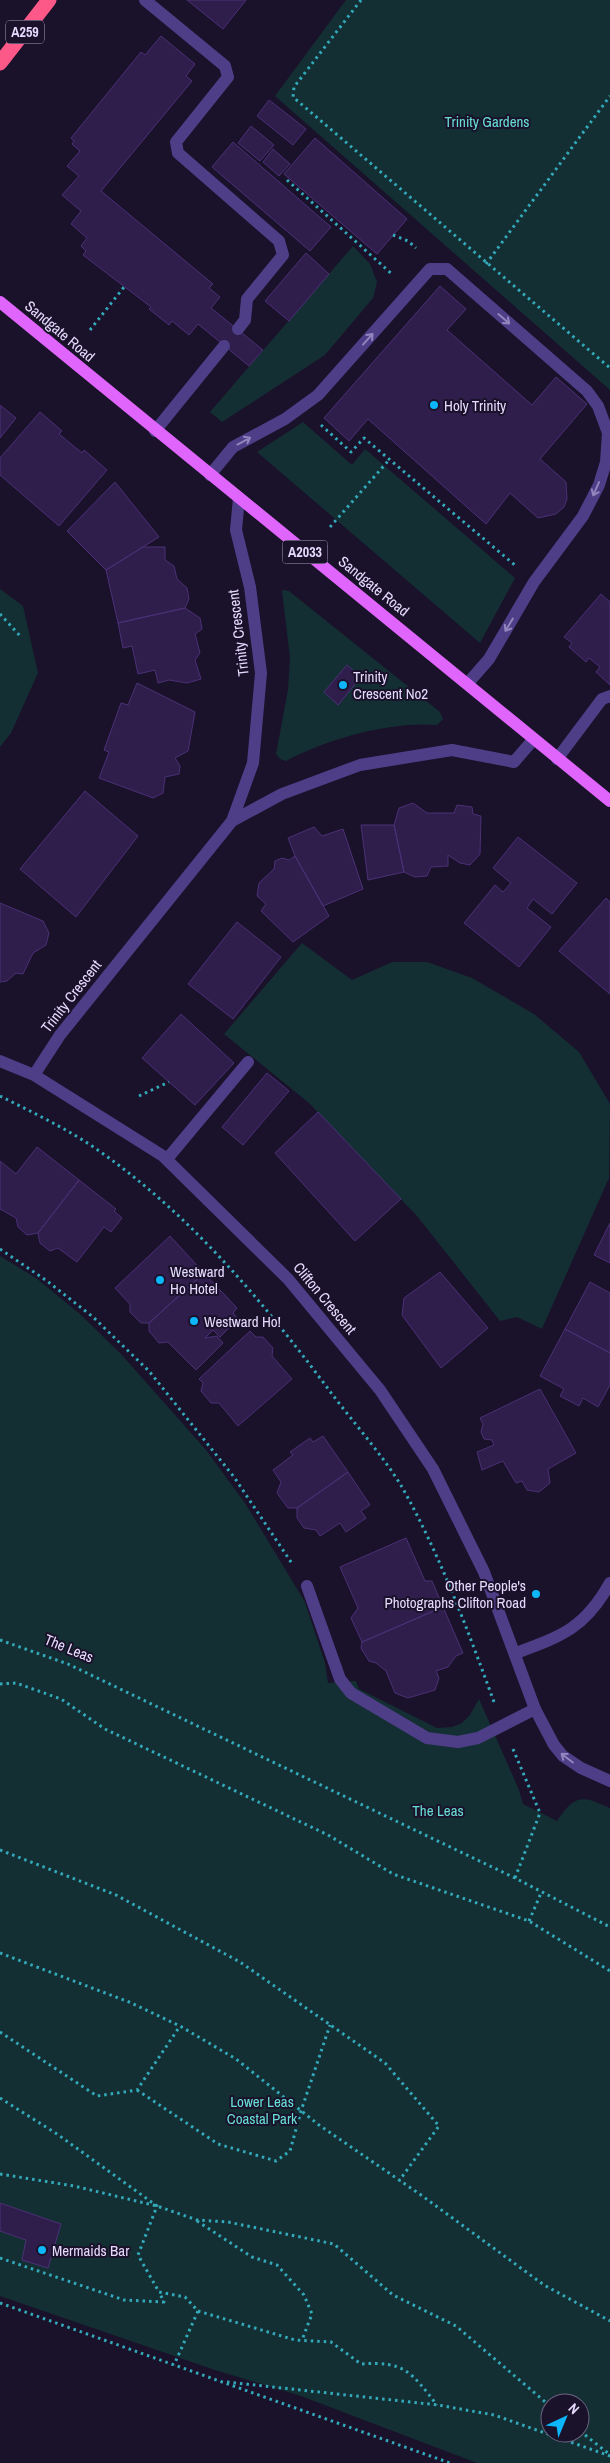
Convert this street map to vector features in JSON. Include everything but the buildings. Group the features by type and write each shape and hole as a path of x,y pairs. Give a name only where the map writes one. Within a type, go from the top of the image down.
{"highway":[{"name":"A259","path":"0,63 49,0"}],"main road":[{"name":"Sandgate Road","path":"0,302 210,475 468,683 533,740 610,801"}],"street":[{"path":"145,0 225,66 228,77 176,142 178,153 279,241 283,255 247,298 245,320 238,329"},
{"path":"210,475 232,447 301,408 318,396 430,268 447,269 587,391 598,406 608,433 606,462 595,493 577,526 534,582 489,658 468,683"},
{"path":"155,430 224,346"},
{"name":"Trinity Crescent","path":"34,1075 60,1035 232,821 253,763 261,673 250,587 236,530 239,498"},
{"path":"557,758 602,698 610,696"},
{"name":"Trinity Crescent","path":"232,821 282,794 360,764 452,750 514,762 533,740"},
{"name":"Clifton Crescent","path":"0,1061 34,1075 166,1159 288,1278 380,1390 433,1469 484,1572 516,1653"},
{"path":"166,1159 248,1062"},
{"path":"610,1583 598,1606 580,1624 554,1639 516,1653 535,1709 554,1745 563,1756 581,1768 610,1781"},
{"path":"307,1586 340,1679 351,1693 427,1738 458,1742 478,1738 535,1709"}],"path":[{"path":"361,0 294,87 293,97 610,368"},
{"path":"468,287 610,96"},
{"path":"287,180 375,258 410,293"},
{"path":"90,330 124,287"},
{"path":"301,408 351,452 364,438 534,582"},
{"path":"330,527 390,460"},
{"path":"0,614 22,638"},
{"path":"139,1096 169,1082"},
{"path":"0,1096 88,1144 146,1187 209,1244 245,1283 297,1346 401,1486 455,1595 502,1726 540,1813 514,1878"},
{"path":"0,1250 47,1281 93,1317 149,1371 234,1477 307,1586"},
{"name":"The Leas","path":"0,1640 68,1664 514,1878 610,1927"},
{"path":"0,1684 16,1684 61,1699 105,1729 328,1835 393,1874 529,1921 610,1971"},
{"path":"0,1850 116,1895 240,1962 385,2063 439,2126 400,2181"},
{"path":"529,1921 541,1893"},
{"path":"0,1954 129,2002 180,2026 236,2059 301,2112 355,2152 400,2181 544,2285 610,2321"},
{"path":"0,2032 97,2096 137,2090 218,2144 276,2161 290,2152 301,2112 330,2025"},
{"path":"137,2090 180,2026"},
{"path":"0,2098 57,2134 157,2206"},
{"path":"0,2174 74,2186 157,2206 197,2220 252,2257 277,2265 290,2278 304,2295 312,2314 302,2340"},
{"path":"0,2258 124,2300 164,2302 138,2255 157,2206"},
{"path":"197,2220 228,2222 334,2244 393,2295 456,2326 540,2397"},
{"path":"159,2292 185,2297 198,2311 302,2340 331,2342 361,2364 386,2362 412,2373 438,2405"},
{"path":"0,2304 450,2463"},
{"path":"174,2365 198,2311"},
{"path":"221,2381 438,2405 494,2415 610,2456"},
{"path":"590,2439 610,2456"}],"green space":[{"name":"Trinity Gardens","path":"346,0 610,0 610,390 275,96"},
{"path":"353,246 370,264 377,282 373,298 325,355 222,422 210,412"},
{"path":"303,422 352,465 365,449 515,578 480,643 257,452"},
{"path":"0,589 23,606 38,673 11,733 0,747"},
{"path":"282,590 289,591 440,712 443,719 437,725 399,726 359,733 320,746 286,761 280,759 276,754 288,690 290,658"},
{"path":"302,943 352,980 392,962 427,962 472,978 534,1014 579,1052 610,1104 609,1178 542,1329 517,1317 500,1321 417,1216 309,1103 224,1034"},
{"name":"Lower Leas Coastal Park","path":"0,1256 36,1278 80,1314 121,1354 206,1450 245,1503 305,1602 325,1663 328,1683 356,1681 359,1689 437,1728 452,1727 462,1723 470,1715 479,1699 519,1790 523,1804 557,1821 569,1806 580,1800 586,1799 610,1808 610,2463 477,2463 301,2396 215,2370 0,2296"}],"place":[{"name":"Holy Trinity","path":"434,405"},
{"name":"Trinity Crescent No2","path":"343,685"},
{"name":"Westward Ho Hotel","path":"160,1280"},
{"name":"Westward Ho!","path":"194,1321"},
{"name":"Other People's Photographs Clifton Road","path":"536,1594"},
{"name":"Mermaids Bar","path":"42,2250"}]}
